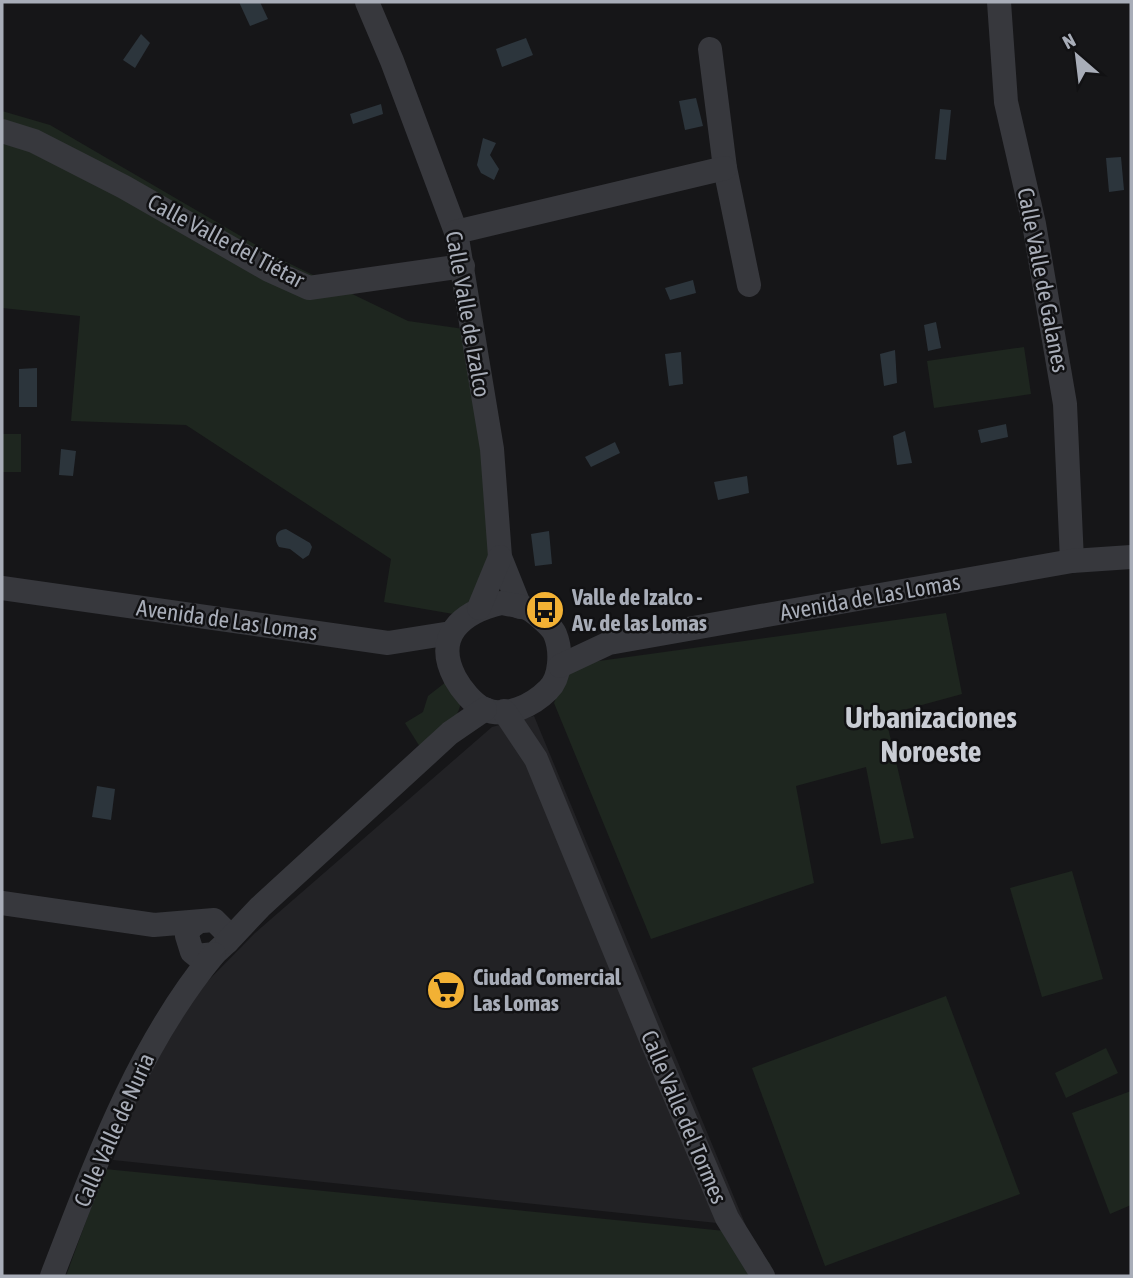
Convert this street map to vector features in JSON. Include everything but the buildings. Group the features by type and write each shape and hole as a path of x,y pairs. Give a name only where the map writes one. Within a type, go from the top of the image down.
{"street":[{"name":"Calle Valle de Izalco","path":"367,2 456,232 492,449 500,557 520,607"},
{"name":"Calle Valle de Galanes","path":"999,2 1006,102 1034,224 1065,404 1072,561"},
{"path":"710,49 724,168 748,285"},
{"name":"Calle Valle del Tiétar","path":"2,131 34,141 124,187 270,270 309,288 463,266"},
{"path":"456,232 724,168"},
{"name":"Calle Valle de Izalco","path":"479,608 500,557"},
{"name":"Avenida de Las Lomas","path":"560,666 609,643 1072,561 1131,557"},
{"name":"Avenida de Las Lomas","path":"2,588 388,643 452,633"},
{"path":"2,903 154,925 206,939 260,907 449,734 494,710 529,706 551,688 560,666 555,634 530,610 501,603 479,608 462,620 452,633 446,662 461,689 494,710"},
{"name":"Avenida de Las Lomas","path":"555,634 609,643"},
{"path":"388,643 446,662"},
{"path":"449,734 461,689"},
{"name":"Calle Valle del Tormes","path":"529,706 536,759 727,1218 763,1276"},
{"name":"Calle Valle del Tormes","path":"494,710 536,759"},
{"name":"Calle Valle de Nuria","path":"52,1276 130,1084 186,989 206,939"}],"shaded area":[{"path":"239,2 260,2 268,19 250,26"},
{"path":"141,34 150,43 135,68 123,60"},
{"path":"526,38 533,55 502,67 496,49"},
{"path":"696,98 703,126 685,130 679,101"},
{"path":"381,104 383,114 353,124 350,114"},
{"path":"940,109 951,110 946,160 935,159"},
{"path":"2,111 50,125 280,259 408,321 485,332 492,547 474,602 459,615 384,602 391,559 186,425 71,421 80,316 2,308"},
{"path":"483,138 496,143 490,155 499,169 494,180 481,173 477,165"},
{"path":"1121,157 1124,190 1109,192 1106,158"},
{"path":"693,280 696,293 670,300 665,288"},
{"path":"936,322 941,348 928,351 924,325"},
{"path":"1024,347 1031,394 934,408 927,361"},
{"path":"895,350 897,383 884,386 880,354"},
{"path":"681,352 683,384 669,386 665,354"},
{"path":"37,368 37,407 19,407 19,369"},
{"path":"1006,424 1008,437 981,443 978,430"},
{"path":"905,431 912,463 897,465 893,436"},
{"path":"2,434 21,434 21,472 2,472"},
{"path":"615,442 620,453 591,467 585,457"},
{"path":"61,449 76,451 73,476 59,475"},
{"path":"747,476 749,493 718,500 714,482"},
{"path":"286,529 310,543 312,547 309,555 303,559 290,549 279,547 276,535"},
{"path":"549,531 552,564 535,566 531,534"},
{"path":"946,613 962,694 885,715 914,838 881,844 866,767 796,786 814,883 651,939 554,703 570,665"},
{"path":"446,682 461,704 456,717 420,747 405,723 423,712 428,696"},
{"path":"534,716 746,1226 113,1160 141,1088 197,992 255,933 492,727"},
{"path":"97,786 115,789 111,820 92,817"},
{"path":"1072,871 1103,979 1042,997 1010,888"},
{"path":"946,996 1020,1194 825,1266 752,1068"},
{"path":"1106,1048 1118,1073 1066,1098 1055,1073"},
{"path":"1131,1091 1131,1205 1110,1214 1072,1113"},
{"path":"105,1169 745,1233 771,1265 753,1276 66,1276"}],"place":[{"name":"Valle de Izalco - Av. de las Lomas","path":"545,610"},
{"name":"Ciudad Comercial Las Lomas","path":"446,990"}],"district":[{"name":"Urbanizaciones Noroeste","path":"931,735"}]}
